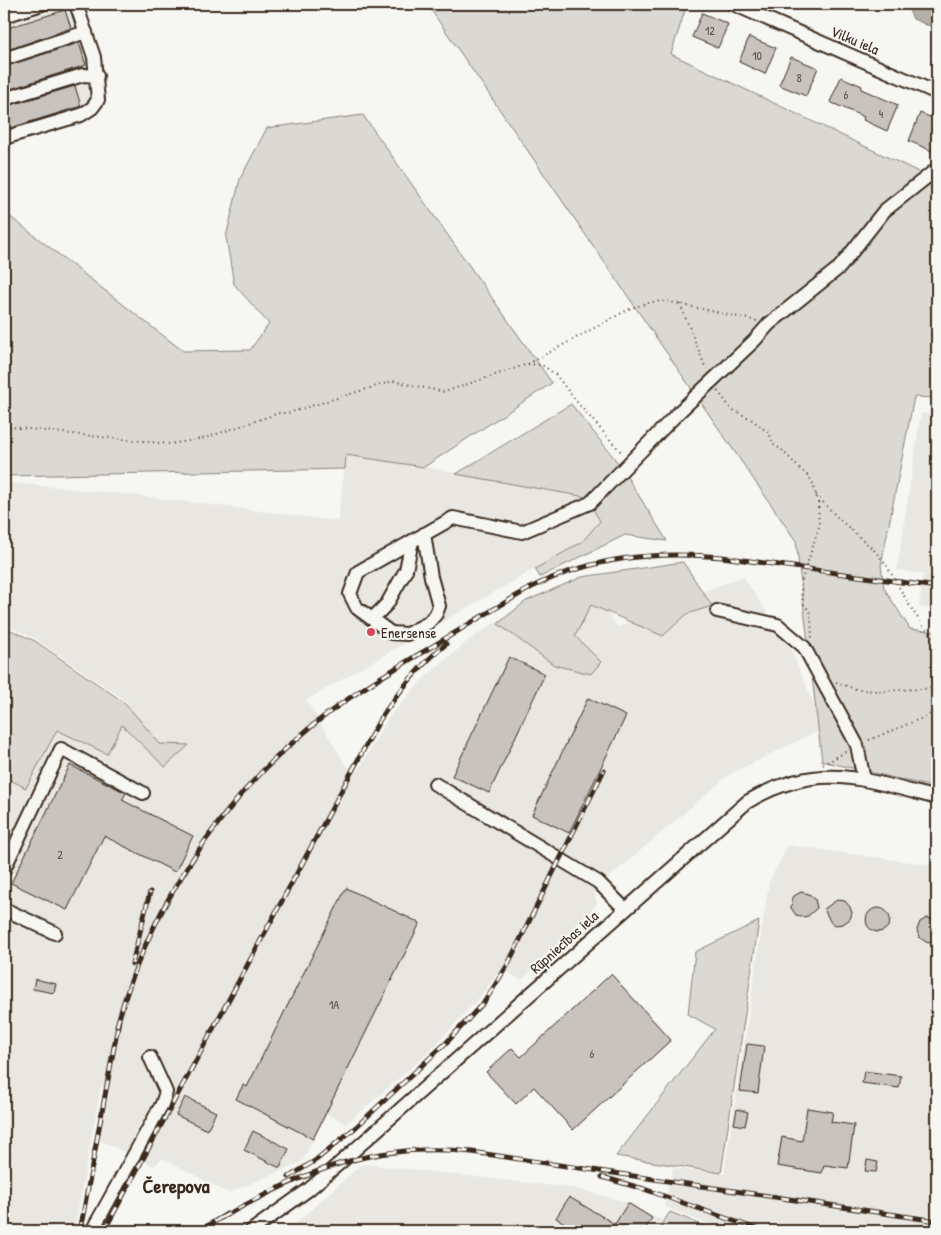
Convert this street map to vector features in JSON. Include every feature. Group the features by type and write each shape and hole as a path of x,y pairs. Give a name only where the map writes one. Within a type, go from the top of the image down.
{"street":[{"path":"4,16 42,4"},
{"path":"4,138 81,115 92,108 98,100 94,57 76,4"},
{"name":"Vilku iela","path":"733,4 937,93"},
{"path":"4,59 86,32"},
{"path":"4,99 83,75 96,76"},
{"path":"424,534 431,577 439,606 436,614 428,623 407,634 391,632 357,608 350,594 358,572 424,534 453,518 522,532 590,503 769,324 840,267 884,211 937,169"},
{"path":"372,619 387,604 406,570 412,541"},
{"path":"717,611 778,625 804,647 857,745 864,780"},
{"path":"4,869 61,749 143,793"},
{"name":"Rūpniecības iela","path":"250,1231 308,1190 341,1162 747,802 782,785 822,776 864,780 937,798"},
{"path":"435,784 598,882 625,909"},
{"path":"4,909 55,933"},
{"path":"92,1231 162,1104 166,1092 150,1056"}],"path":[{"path":"925,25 927,21"},
{"path":"4,426 171,444 205,438 279,413 288,412 393,380 444,392 528,364 631,308 652,302 666,301 769,324"},
{"path":"680,304 711,382 731,409 751,419 769,433 774,445 781,449 812,481 820,515 819,527 801,583 804,605 809,610 812,623 814,652 809,655"},
{"path":"528,364 542,365 555,374 581,407 630,462"},
{"path":"815,494 838,518 875,551 887,566 911,608 937,640"},
{"path":"821,677 858,690 883,691 937,688"},
{"path":"822,776 822,766 857,745 925,717 937,710"}],"shaded area":[{"path":"4,4 82,4 101,62 104,94 97,113 75,125 4,142"},
{"path":"427,4 687,4 671,54 925,175 937,172 937,398 914,397 881,565 884,588 910,629 937,632 937,788 822,761 796,541"},
{"path":"906,4 937,4 937,29 913,19"},
{"path":"363,115 552,383 424,467 346,455 345,469 4,476 4,212 183,351 250,350 269,324 234,284 226,237 240,179 267,128"},
{"path":"571,404 619,464 667,541 625,535 540,577 535,569 582,542 600,521 586,497 456,474"},
{"path":"921,413 937,416 937,609 919,607 923,574 897,570"},
{"path":"346,455 424,467 586,497 600,520 582,542 306,700 346,765 358,771 388,718 423,679 469,640 518,607 583,581 618,627 743,576 790,648 824,728 730,774 594,890 597,904 522,980 501,969 480,997 426,1055 346,1124 327,1114 302,1162 228,1193 163,1158 154,1166 100,1140 110,1088 101,1086 74,1231 4,1231 4,778 19,786 51,719 108,747 128,702 34,638 4,624 4,482 133,495 338,521"},
{"path":"683,562 712,606 687,614 663,636 591,605 575,636 601,662 591,674 554,665 498,624 526,601 582,577"},
{"path":"4,627 35,641 125,703 160,744 189,745 165,767 122,725 107,754 57,730 26,788 4,777"},
{"path":"788,845 937,866 937,1231 724,1231 664,1206 673,1168 724,1174 769,882"},
{"path":"759,921 721,1173 616,1156 715,1029 688,1014 695,952"},
{"path":"362,1164 573,1188 626,1202 654,1217 692,1231 287,1231"},
{"path":"670,1212 717,1231 657,1231"}],"building":[{"path":"65,10 71,28 4,51 4,29"},
{"path":"702,13 728,24 718,48 692,37"},
{"path":"749,37 776,48 765,74 739,62"},
{"path":"79,43 86,65 4,91 4,67"},
{"path":"791,57 818,68 806,96 779,85"},
{"path":"841,77 862,86 861,89 898,105 887,131 863,120 864,117 830,102"},
{"path":"75,86 81,106 4,130 4,107"},
{"path":"920,113 937,120 937,138 932,151 909,141"},
{"path":"509,657 545,674 489,793 452,776"},
{"path":"588,698 626,716 569,833 532,815"},
{"path":"70,765 126,793 122,800 193,836 175,872 104,836 67,910 11,883"},
{"path":"346,888 420,923 313,1139 236,1099 243,1085 247,1087"},
{"path":"801,892 809,894 815,899 817,908 804,917 796,915 791,908 794,896"},
{"path":"837,900 845,901 852,913 850,919 843,924 835,925 831,923 824,909"},
{"path":"878,908 887,911 890,920 887,929 878,932 869,929 866,920 869,911"},
{"path":"927,918 937,920 937,940 930,943 919,937 917,930 920,922"},
{"path":"611,974 671,1040 573,1130 534,1087 516,1104 486,1072 512,1048 521,1057"},
{"path":"35,979 56,984 54,993 33,989"},
{"path":"747,1044 764,1046 758,1093 740,1091"},
{"path":"864,1071 901,1076 899,1088 862,1083"},
{"path":"185,1097 216,1112 207,1130 176,1115"},
{"path":"807,1108 833,1112 831,1122 854,1125 848,1168 824,1165 822,1173 777,1166 782,1137 802,1141"},
{"path":"737,1109 748,1112 745,1126 734,1124"},
{"path":"253,1131 289,1149 280,1168 244,1150"},
{"path":"867,1160 878,1162 876,1172 865,1171"},
{"path":"569,1197 615,1224 628,1203 652,1218 644,1231 578,1231 556,1218"}],"railway":[{"path":"117,1026 130,984 146,943 166,903 189,865 215,828 243,793 274,760 319,720 362,690 532,587 555,577 601,563 624,558 672,555 722,557 937,587"},
{"path":"104,1231 379,721 410,680 446,644"},
{"path":"289,1177 316,1160 356,1127 448,1041 485,1001 507,966 604,770"},
{"path":"132,964 150,892"},
{"path":"80,1231 119,1020"},
{"path":"221,1218 282,1186 341,1163 403,1151 437,1150 472,1152 937,1221"},
{"path":"602,1177 644,1189 762,1231"},
{"path":"199,1231 227,1214"}],"place":[{"name":"Enersense","path":"371,632"}],"district":[{"name":"Čerepova","path":"176,1185"}]}
